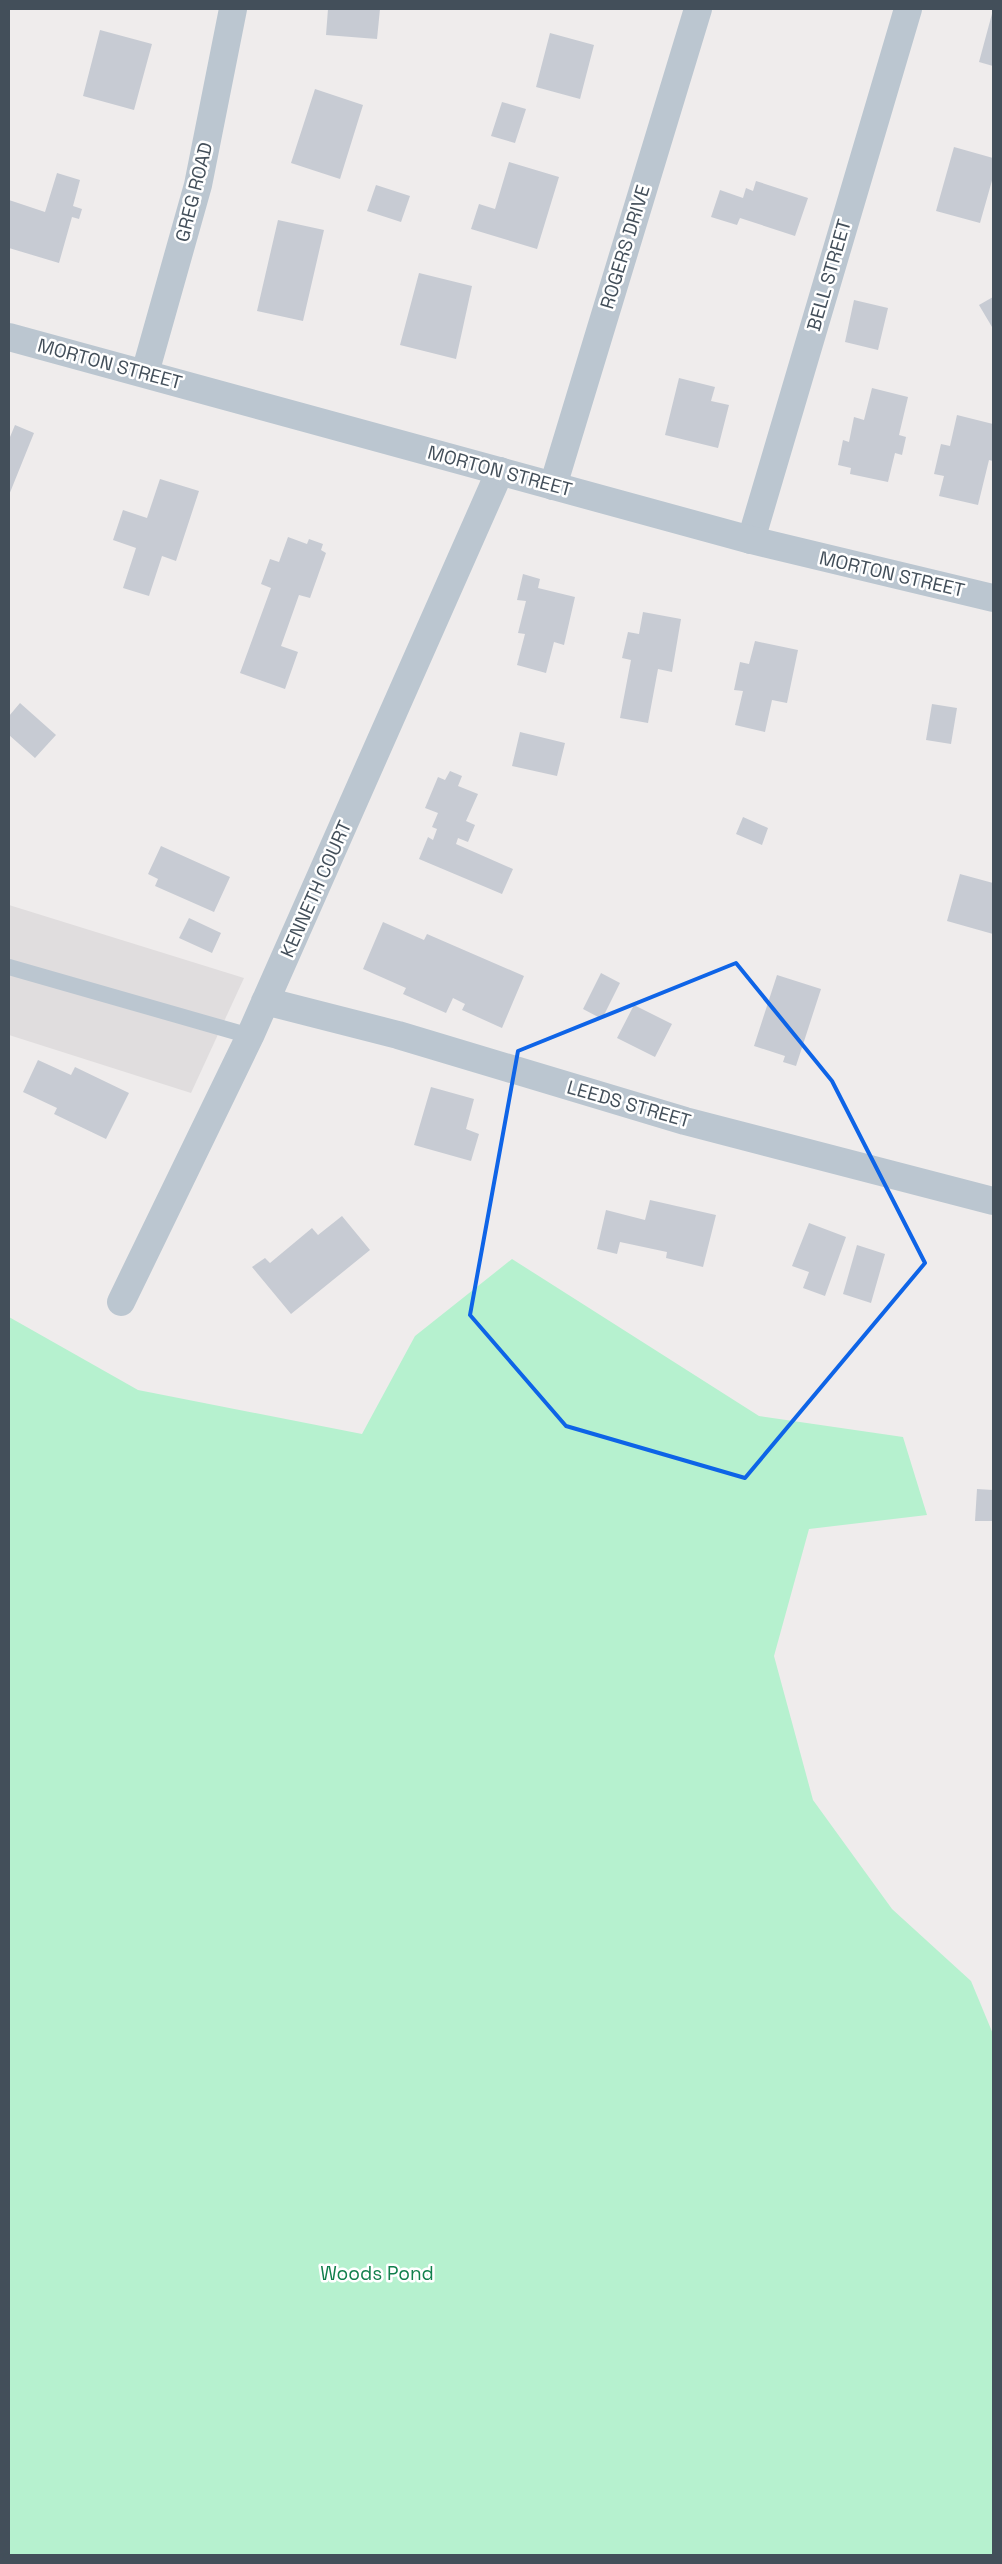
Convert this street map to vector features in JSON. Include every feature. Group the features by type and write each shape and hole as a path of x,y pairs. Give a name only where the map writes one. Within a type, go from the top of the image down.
{"street":[{"name":"GREG ROAD","path":"145,373 198,185 233,9"},
{"name":"ROGERS DRIVE","path":"553,486 698,9"},
{"name":"BELL STREET","path":"751,540 908,9"},
{"name":"MORTON STREET","path":"9,337 751,540 993,598"},
{"name":"KENNETH COURT","path":"122,1302 250,1036 320,882 500,471"},
{"name":"LEEDS STREET","path":"265,1001 398,1035 685,1121 993,1201"}],"lane":[{"path":"9,967 250,1036"}],"highlighted area":[{"path":"736,963 832,1081 925,1263 745,1478 566,1426 470,1315 518,1051"}],"shaded area":[{"path":"9,905 244,978 191,1093 9,1035"}],"green space":[{"name":"Woods Pond","path":"512,1259 759,1416 903,1437 927,1515 809,1529 774,1656 813,1800 892,1909 971,1981 993,2034 993,2555 9,2555 9,1317 138,1390 362,1434 415,1336"}],"building":[{"path":"328,9 380,9 377,39 326,35"},
{"path":"993,10 993,66 979,62"},
{"path":"100,30 152,44 134,110 83,96"},
{"path":"550,33 594,45 580,99 536,87"},
{"path":"315,89 363,105 340,179 291,163"},
{"path":"502,102 526,109 515,143 491,136"},
{"path":"954,147 993,158 993,177 980,223 936,211"},
{"path":"509,162 559,177 537,249 471,229 479,204 495,209"},
{"path":"57,173 80,180 73,206 82,209 79,219 72,217 59,263 9,248 9,200 45,212"},
{"path":"756,181 808,198 795,236 740,218 737,225 711,217 720,190 743,198 746,188 753,191"},
{"path":"376,185 410,196 401,222 367,211"},
{"path":"278,220 324,230 303,321 257,311"},
{"path":"419,273 472,286 456,359 400,345"},
{"path":"993,297 993,326 992,327 979,305"},
{"path":"854,300 888,308 878,350 845,342"},
{"path":"679,378 715,387 711,401 729,405 718,448 665,435"},
{"path":"872,388 908,397 899,435 906,437 902,455 895,453 888,482 850,474 851,468 838,465 843,440 849,442 854,417 864,420"},
{"path":"957,415 993,424 993,461 989,460 978,505 939,496 944,476 934,474 941,444 950,446"},
{"path":"15,425 34,433 9,495 9,436"},
{"path":"160,479 199,491 176,561 162,556 149,596 123,588 136,548 113,540 123,510 147,518"},
{"path":"288,537 307,544 309,539 323,544 321,550 326,553 310,598 299,595 281,646 298,652 285,689 240,673 271,588 261,584 270,559 279,562"},
{"path":"523,574 540,579 538,588 575,597 564,645 554,642 546,673 517,665 525,634 518,633 526,601 517,600"},
{"path":"643,612 681,619 672,672 658,669 648,723 620,718 631,660 622,658 628,632 639,634"},
{"path":"755,641 798,650 787,703 772,700 765,732 735,725 743,691 734,690 740,662 749,664"},
{"path":"20,703 56,735 35,758 9,735 9,716"},
{"path":"932,704 957,708 951,744 926,740"},
{"path":"520,732 565,743 557,776 512,766"},
{"path":"450,771 462,776 458,786 478,794 466,821 475,825 468,842 458,838 456,844 513,869 502,894 419,859 428,837 433,840 437,829 432,827 438,813 425,808 438,777 445,780"},
{"path":"743,817 768,828 762,845 736,834"},
{"path":"161,846 230,877 214,912 155,886 158,879 148,874"},
{"path":"960,874 993,883 993,934 947,921"},
{"path":"189,918 221,933 212,953 179,938"},
{"path":"383,922 424,940 427,934 524,976 502,1028 462,1010 465,1004 453,998 446,1013 403,994 406,988 363,969"},
{"path":"601,973 620,983 602,1019 583,1009"},
{"path":"777,975 821,989 796,1066 783,1062 785,1056 754,1046"},
{"path":"634,1005 672,1024 655,1057 617,1038"},
{"path":"38,1060 71,1075 75,1067 129,1093 106,1139 54,1114 57,1108 23,1092"},
{"path":"431,1087 474,1099 466,1129 479,1134 471,1161 414,1145"},
{"path":"650,1200 716,1215 703,1267 666,1258 667,1252 620,1242 617,1254 597,1249 606,1210 645,1220"},
{"path":"342,1216 370,1250 291,1314 252,1267 265,1258 270,1263 312,1228 318,1235"},
{"path":"809,1223 846,1237 825,1296 803,1288 809,1272 792,1266"},
{"path":"857,1245 885,1254 871,1303 843,1294"},
{"path":"977,1489 993,1490 993,1521 975,1521"}]}
